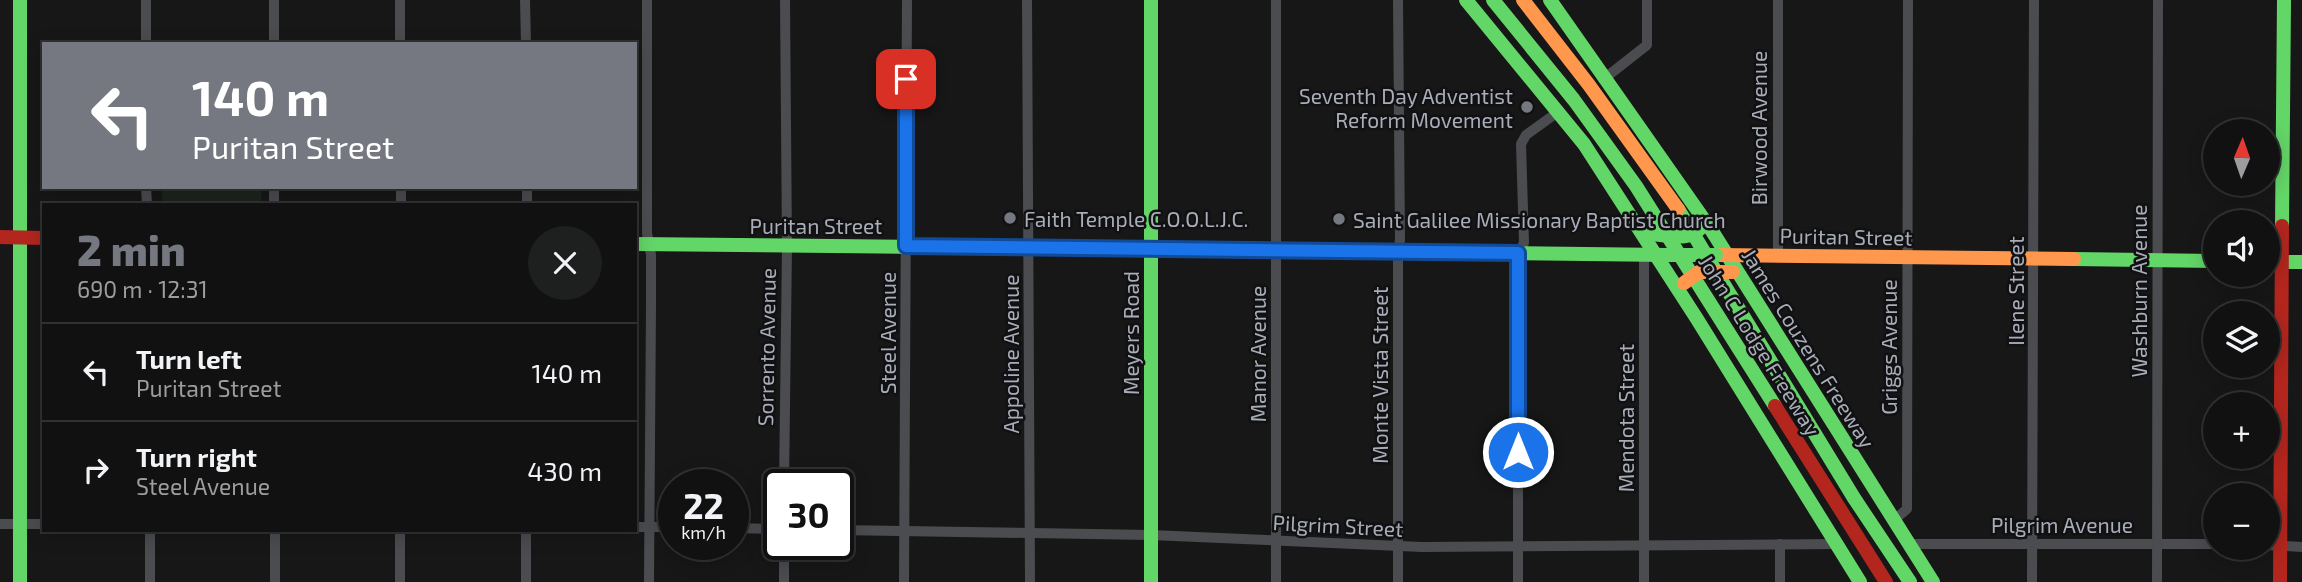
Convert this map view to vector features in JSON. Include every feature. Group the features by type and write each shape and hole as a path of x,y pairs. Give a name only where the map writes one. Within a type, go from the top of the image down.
{"main road":[{"path":"20,0 20,582"},
{"name":"Meyers Road","path":"1151,0 1151,582"},
{"path":"1466,0 1584,144 1860,582"},
{"name":"John C Lodge Freeway","path":"1493,0 1574,100 1636,186 1886,582"},
{"name":"John C Lodge Freeway","path":"1523,0 1676,205 1847,486 1910,582"},
{"path":"1536,0 1549,18 1559,45"},
{"name":"James Couzens Freeway","path":"1549,0 1704,222 1722,255 1933,582"},
{"path":"2276,210 2284,0"},
{"path":"1624,205 1644,229 1653,234 1686,237 1698,233 1704,222"},
{"path":"0,237 42,237"},
{"name":"Puritan Street","path":"642,244 2203,261"},
{"path":"2280,262 2302,262"},
{"path":"1684,299 1684,283 1696,272 1719,270 1738,277"},
{"path":"2274,287 2274,483"},
{"path":"2276,560 2280,582"}],"street":[{"path":"146,0 146,42"},
{"path":"274,0 274,42"},
{"path":"400,0 400,42"},
{"path":"525,0 526,42"},
{"path":"647,0 642,244 651,255 649,582"},
{"name":"Sorrento Avenue","path":"785,0 785,469"},
{"name":"Steel Avenue","path":"904,582 906,0"},
{"name":"Appoline Avenue","path":"1027,0 1030,582"},
{"name":"Manor Avenue","path":"1276,0 1276,582"},
{"name":"Monte Vista Street","path":"1398,0 1398,582"},
{"path":"1605,78 1647,45 1647,0"},
{"name":"Birwood Avenue","path":"1778,0 1778,256"},
{"name":"Griggs Avenue","path":"1893,521 1907,509 1908,0"},
{"name":"Ilene Street","path":"2032,582 2034,0"},
{"name":"Washburn Avenue","path":"2157,582 2158,0"},
{"path":"1518,582 1518,253 1524,243 1522,139 1558,112"},
{"name":"Mendota Street","path":"1644,582 1655,255"},
{"path":"0,524 42,524"},
{"path":"637,527 658,527"},
{"name":"Pilgrim Street","path":"854,530 1151,535 1398,547 1836,544"},
{"path":"150,532 150,582"},
{"path":"275,532 275,582"},
{"path":"400,532 400,582"},
{"path":"526,532 526,582"},
{"path":"1780,544 1780,582"},
{"name":"Pilgrim Avenue","path":"1909,544 2203,544"},
{"path":"2280,546 2302,547"},
{"path":"784,560 784,582"}],"shaded area":[{"path":"162,189 262,189 261,203 162,203"}],"traffic: fast":[{"path":"20,0 20,582"},
{"path":"1151,0 1151,582"},
{"path":"1466,0 1584,144 1697,319 1860,582"},
{"path":"1493,0 1574,100 1636,186 1775,406"},
{"path":"1550,0 1712,231 1933,582"},
{"path":"2282,226 2284,0"},
{"path":"1678,209 1854,498 1910,582"},
{"path":"1653,234 1687,236 1703,225"},
{"path":"637,244 1204,250"},
{"path":"1406,252 1667,255"},
{"path":"1667,255 1716,255"},
{"path":"2074,259 2203,261"},
{"path":"2280,262 2302,262"}],"traffic: slow":[{"path":"1523,0 1589,85 1678,209"},
{"path":"1720,255 2074,259"},
{"path":"1684,283 1699,272 1733,272"}],"traffic: jam":[{"path":"2280,582 2282,226"},
{"path":"0,237 42,238"},
{"path":"1204,250 1406,252"},
{"path":"1775,406 1886,582"}],"place":[{"name":"Seventh Day Adventist Reform Movement","path":"1527,107"},
{"name":"Faith Temple C.O.O.L.J.C.","path":"1010,218"},
{"name":"Saint Galilee Missionary Baptist Church","path":"1339,219"}],"route":[{"path":"906,79 906,246 1518,253 1518,452"}]}
